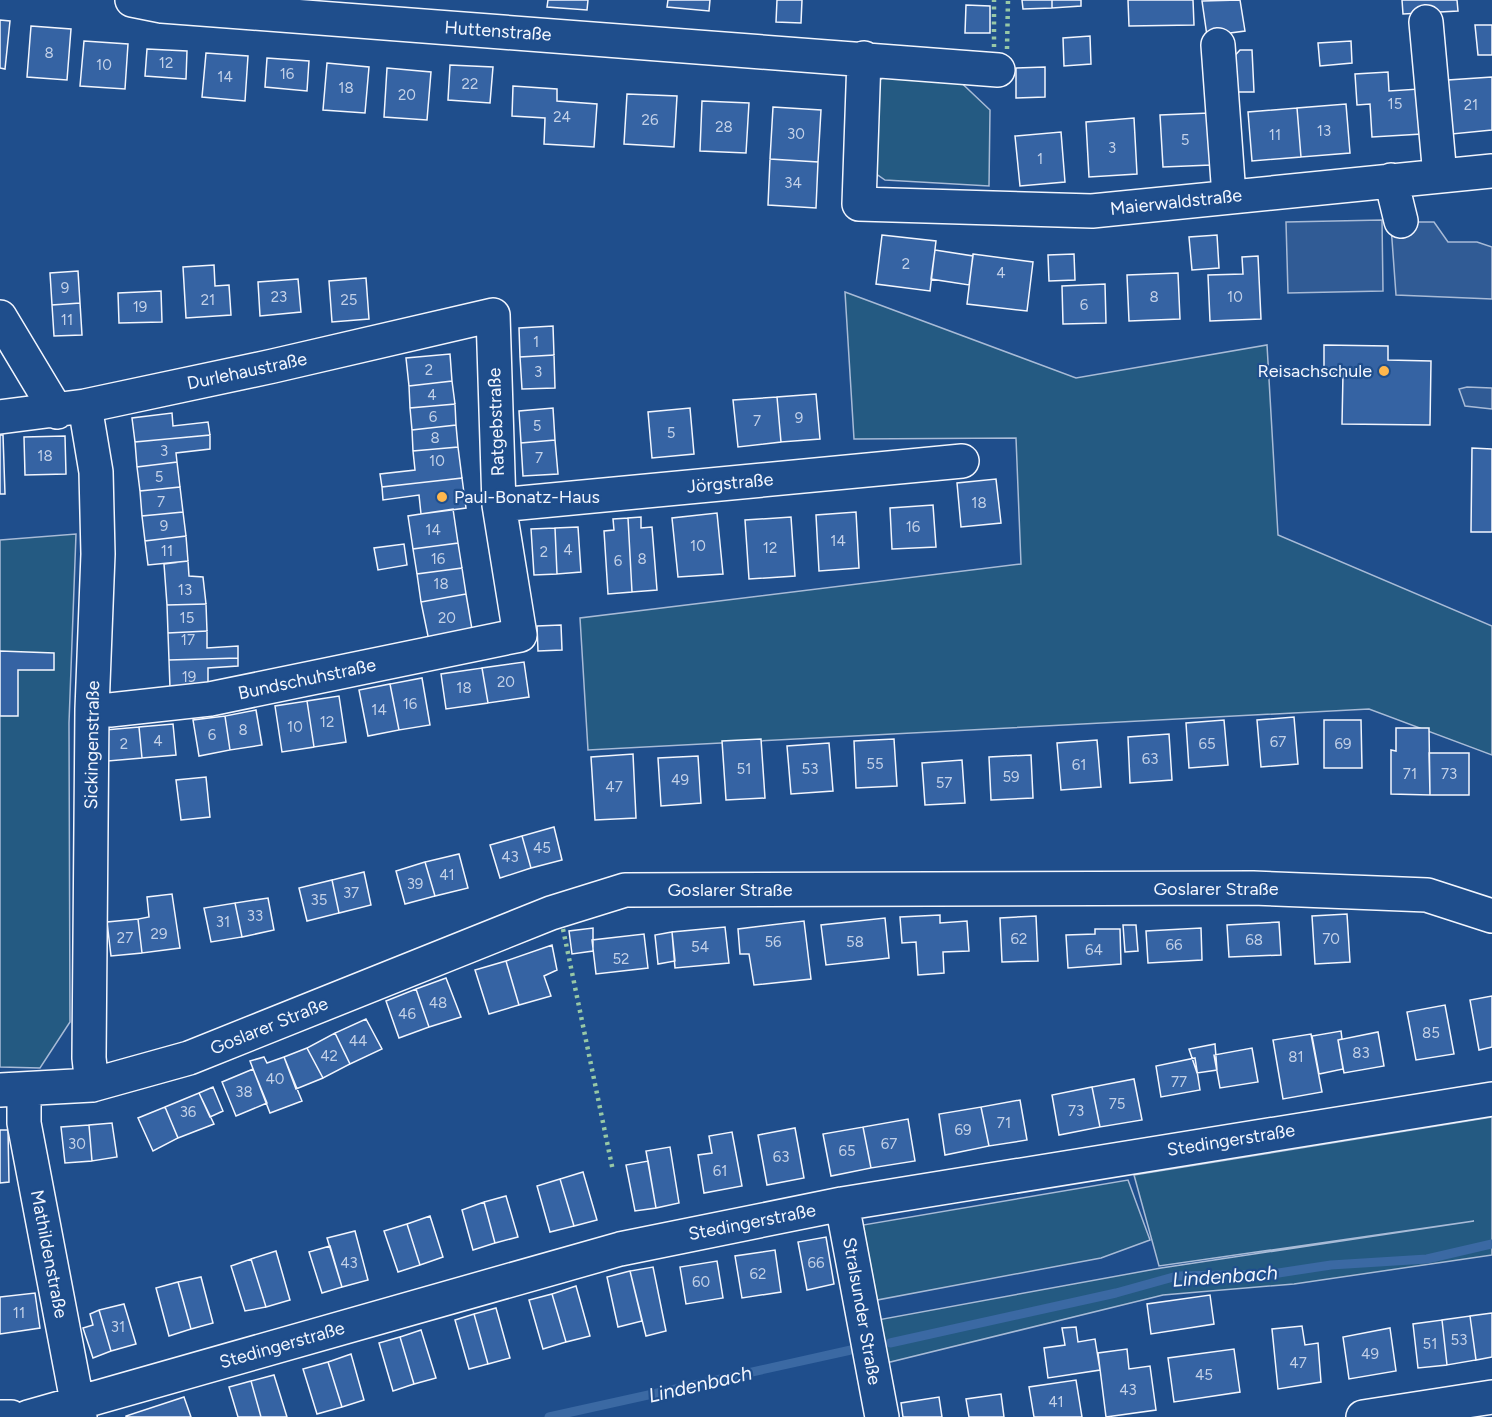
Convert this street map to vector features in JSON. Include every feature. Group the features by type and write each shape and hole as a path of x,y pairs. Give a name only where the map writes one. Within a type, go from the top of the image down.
{"street":[{"name":"Huttenstraße","path":"132,0 162,6 998,70"},
{"path":"1426,22 1440,176"},
{"path":"1218,45 1229,196"},
{"name":"Maierwaldstraße","path":"864,58 859,204 1092,211 1492,171"},
{"path":"1391,180 1401,221"},
{"name":"Durlehaustraße","path":"0,417 71,409 273,366 493,315"},
{"name":"Ratgebstraße","path":"493,315 499,506 520,635"},
{"path":"0,317 71,409"},
{"name":"Sickingenstraße","path":"71,409 96,472 89,1047 92,1085"},
{"name":"Jörgstraße","path":"499,506 962,461"},
{"name":"Bundschuhstraße","path":"92,709 210,699 520,635"},
{"name":"Goslarer Straße","path":"12,1090 92,1085 189,1058 551,913 621,890 1253,888 1427,895 1492,916"},
{"name":"Mathildenstraße","path":"12,1090 24,1123 79,1411"},
{"name":"Stedingerstraße","path":"28,1417 79,1411 620,1249 842,1204 1492,1100"},
{"name":"Stralsunder Straße","path":"842,1204 882,1417"},
{"path":"1363,1417 1492,1396"},
{"path":"0,1417 11,1417"}],"shaded area":[{"path":"898,69 952,74 990,110 989,186 885,180 875,173 878,81"},
{"path":"1382,220 1383,291 1288,293 1286,222"},
{"path":"1414,222 1434,222 1448,242 1477,242 1492,247 1492,299 1396,295 1391,226"},
{"path":"845,292 1076,378 1267,345 1278,535 1492,626 1492,755 1369,709 588,750 580,618 1021,564 1016,438 854,439"},
{"path":"1492,388 1492,409 1465,406 1459,389"},
{"path":"76,534 69,723 70,1022 40,1068 0,1067 0,540"},
{"path":"1492,1117 1492,1255 1294,1284 1163,1295 878,1365 872,1321 1161,1268 1474,1221 1159,1266 1134,1175"},
{"path":"1128,1180 1150,1240 1101,1258 877,1300 863,1225"}],"building":[{"path":"548,0 588,0 587,10 547,7"},
{"path":"668,0 710,0 709,11 667,7"},
{"path":"777,0 802,0 801,23 776,22"},
{"path":"1022,0 1052,0 1052,8 1023,9"},
{"path":"1052,0 1081,0 1081,6 1052,8"},
{"path":"1128,0 1193,0 1194,25 1129,26"},
{"path":"1240,0 1245,31 1207,36 1202,1"},
{"path":"1402,0 1457,0 1458,11 1403,14"},
{"path":"966,5 990,6 990,33 965,33"},
{"path":"0,20 10,21 5,69 0,68"},
{"path":"1475,25 1492,25 1492,55 1478,55"},
{"path":"31,26 71,29 67,80 27,77"},
{"path":"1090,36 1091,64 1064,66 1063,38"},
{"path":"84,41 128,44 125,89 80,86"},
{"path":"1351,41 1352,63 1320,66 1318,43"},
{"path":"147,49 187,51 186,79 145,76"},
{"path":"1240,50 1252,50 1254,92 1231,92 1228,63"},
{"path":"206,53 248,56 245,101 202,97"},
{"path":"267,58 309,61 307,91 265,87"},
{"path":"327,63 369,67 365,113 323,110"},
{"path":"450,65 493,67 490,103 448,100"},
{"path":"1045,67 1045,97 1016,98 1016,68"},
{"path":"387,68 431,72 427,120 384,117"},
{"path":"1388,72 1389,91 1419,89 1422,134 1372,137 1370,104 1357,105 1355,74"},
{"path":"1492,77 1492,130 1452,134 1448,80"},
{"path":"513,86 557,89 557,101 597,104 594,147 544,144 545,118 512,116"},
{"path":"627,94 677,96 674,147 624,144"},
{"path":"702,101 749,103 746,153 700,151"},
{"path":"1346,104 1350,153 1301,157 1297,108"},
{"path":"773,107 821,110 818,162 770,159"},
{"path":"1297,108 1301,157 1252,161 1248,112"},
{"path":"1209,113 1211,165 1163,167 1160,115"},
{"path":"1134,118 1137,174 1089,177 1086,122"},
{"path":"1061,132 1065,182 1020,186 1015,136"},
{"path":"770,159 818,162 816,208 768,205"},
{"path":"882,235 936,241 930,291 876,284"},
{"path":"1217,235 1219,268 1192,270 1189,237"},
{"path":"935,250 973,256 969,285 931,279"},
{"path":"973,254 1033,262 1027,311 967,304"},
{"path":"1074,254 1075,280 1049,281 1048,255"},
{"path":"1258,256 1261,319 1210,321 1208,275 1243,274 1242,257"},
{"path":"214,265 215,286 229,285 231,315 186,318 183,267"},
{"path":"78,271 80,303 52,305 50,273"},
{"path":"1178,273 1180,319 1129,321 1127,275"},
{"path":"366,278 369,319 332,322 329,281"},
{"path":"298,279 301,312 260,316 258,282"},
{"path":"1105,284 1106,323 1063,324 1062,286"},
{"path":"161,291 162,322 119,323 118,293"},
{"path":"80,303 82,335 54,336 52,305"},
{"path":"553,326 554,355 520,357 519,328"},
{"path":"1324,345 1388,346 1388,360 1431,361 1430,425 1342,424 1343,373 1324,373"},
{"path":"450,354 452,381 409,386 406,358"},
{"path":"554,355 555,388 522,389 520,357"},
{"path":"452,381 455,404 410,408 409,386"},
{"path":"816,394 820,439 781,442 777,397"},
{"path":"777,397 781,442 738,447 733,400"},
{"path":"455,404 456,425 412,430 410,408"},
{"path":"553,408 555,440 521,443 519,411"},
{"path":"690,408 694,454 652,458 648,412"},
{"path":"172,413 173,426 208,422 210,435 135,442 132,418"},
{"path":"456,425 458,447 413,451 412,430"},
{"path":"0,435 3,435 5,494 0,494"},
{"path":"210,435 210,449 176,453 177,462 137,467 135,442"},
{"path":"65,436 66,474 25,475 24,437"},
{"path":"555,440 558,474 523,476 521,443"},
{"path":"458,447 462,478 382,487 380,474 415,470 413,451"},
{"path":"1472,448 1492,449 1492,532 1471,532"},
{"path":"177,462 180,487 140,491 137,467"},
{"name":"Paul-Bonatz-Haus","path":"462,478 466,508 421,514 419,495 383,500 382,487"},
{"path":"996,479 1001,523 961,527 957,483"},
{"path":"180,487 183,512 142,516 140,491"},
{"path":"933,505 936,547 892,549 890,508"},
{"path":"453,509 458,543 413,549 408,516"},
{"path":"183,512 186,536 145,541 142,516"},
{"path":"856,512 859,568 819,571 816,515"},
{"path":"717,513 723,574 678,577 672,518"},
{"path":"641,517 641,528 652,527 657,590 632,592 628,518"},
{"path":"791,517 795,576 749,579 745,520"},
{"path":"628,518 632,592 608,594 604,531 614,530 613,519"},
{"path":"578,527 581,572 557,574 555,528"},
{"path":"555,528 557,574 534,575 531,529"},
{"path":"186,536 188,561 148,565 145,541"},
{"path":"458,543 462,568 417,574 413,549"},
{"path":"404,544 407,565 378,570 374,548"},
{"path":"188,561 189,576 203,577 206,604 167,605 164,564"},
{"path":"462,568 466,594 421,602 417,574"},
{"path":"466,594 473,635 429,641 421,602"},
{"path":"206,604 207,631 168,633 167,605"},
{"path":"561,625 562,650 538,651 537,626"},
{"path":"207,631 207,648 238,646 238,658 169,660 168,633"},
{"path":"0,651 54,653 54,670 18,670 18,716 0,716"},
{"path":"238,658 238,666 208,668 208,687 170,688 169,660"},
{"path":"524,662 529,697 488,703 482,668"},
{"path":"482,668 488,703 446,709 441,674"},
{"path":"422,678 430,725 399,730 390,684"},
{"path":"390,684 399,730 368,736 359,690"},
{"path":"339,696 346,742 314,747 307,701"},
{"path":"307,701 314,747 282,752 275,706"},
{"path":"256,710 262,745 230,750 225,716"},
{"path":"225,716 230,750 199,756 193,720"},
{"path":"1294,717 1298,764 1261,767 1257,720"},
{"path":"1224,720 1228,765 1189,768 1186,723"},
{"path":"1324,720 1361,720 1362,768 1324,768"},
{"path":"173,724 176,755 142,758 139,727"},
{"path":"139,727 142,758 108,761 105,730"},
{"path":"1396,728 1429,728 1430,795 1391,794 1391,750 1396,751"},
{"path":"1169,734 1172,780 1130,783 1128,737"},
{"path":"761,739 765,798 726,800 722,741"},
{"path":"894,739 897,786 856,788 854,741"},
{"path":"1097,740 1101,787 1061,790 1057,743"},
{"path":"829,743 833,791 791,794 787,746"},
{"path":"1429,753 1469,753 1469,795 1430,795"},
{"path":"633,754 636,818 595,820 591,757"},
{"path":"1031,755 1033,798 991,800 989,757"},
{"path":"698,756 701,803 661,806 658,758"},
{"path":"962,760 965,803 925,805 922,763"},
{"path":"206,777 210,817 181,820 176,780"},
{"path":"554,827 562,860 531,868 522,836"},
{"path":"522,836 531,868 500,878 490,845"},
{"path":"459,854 468,888 435,896 425,862"},
{"path":"425,862 435,896 405,904 396,871"},
{"path":"364,872 371,905 339,913 332,880"},
{"path":"332,880 339,913 307,921 299,888"},
{"path":"172,894 180,948 142,953 138,919 149,917 147,897"},
{"path":"268,898 274,930 242,937 235,903"},
{"path":"235,903 242,937 211,942 204,908"},
{"path":"1347,914 1350,962 1315,964 1312,916"},
{"path":"940,915 940,923 967,921 969,951 943,952 944,973 918,975 916,942 902,943 900,917"},
{"path":"1036,916 1038,961 1002,962 1000,918"},
{"path":"885,918 889,958 826,965 821,925"},
{"path":"138,919 142,953 111,956 107,922"},
{"path":"804,921 811,979 754,985 749,954 740,954 738,929"},
{"path":"1279,922 1281,955 1229,957 1227,925"},
{"path":"1123,925 1136,925 1138,951 1125,952"},
{"path":"725,927 729,963 675,968 672,932"},
{"path":"593,928 593,951 572,954 569,931"},
{"path":"1201,928 1202,960 1148,963 1146,931"},
{"path":"1095,929 1120,929 1121,964 1068,968 1066,935 1095,934"},
{"path":"672,932 675,961 658,964 655,935"},
{"path":"644,934 648,968 596,974 592,940"},
{"path":"552,945 557,970 544,976 551,996 519,1005 506,961"},
{"path":"506,961 519,1005 489,1014 475,970"},
{"path":"446,978 461,1017 429,1027 416,989"},
{"path":"416,989 429,1027 399,1038 386,1001"},
{"path":"1492,996 1492,1047 1479,1050 1470,1000"},
{"path":"1445,1005 1454,1054 1416,1060 1407,1012"},
{"path":"366,1019 382,1049 350,1064 335,1033"},
{"path":"1341,1031 1342,1039 1338,1040 1343,1069 1319,1074 1312,1036"},
{"path":"1378,1032 1384,1066 1344,1073 1338,1040"},
{"path":"335,1033 350,1064 323,1078 307,1048"},
{"path":"1311,1034 1322,1092 1283,1099 1273,1040"},
{"path":"1215,1044 1217,1070 1197,1073 1189,1049"},
{"path":"307,1048 323,1078 296,1089 284,1057"},
{"path":"1252,1048 1258,1082 1220,1088 1214,1055"},
{"path":"264,1057 267,1063 284,1057 302,1101 270,1113 250,1061"},
{"path":"1195,1058 1200,1090 1161,1097 1156,1066"},
{"path":"253,1069 267,1103 236,1116 222,1082"},
{"path":"1134,1079 1142,1120 1100,1127 1092,1087"},
{"path":"213,1087 223,1111 210,1117 199,1093"},
{"path":"1092,1087 1100,1127 1059,1135 1052,1095"},
{"path":"199,1093 214,1124 178,1138 165,1107"},
{"path":"1020,1100 1027,1140 989,1146 981,1107"},
{"path":"165,1107 178,1138 153,1151 138,1118"},
{"path":"981,1107 989,1146 945,1155 939,1114"},
{"path":"908,1119 915,1161 871,1168 863,1127"},
{"path":"112,1123 117,1157 92,1161 89,1125"},
{"path":"89,1125 92,1161 65,1163 61,1127"},
{"path":"863,1127 871,1168 831,1176 823,1134"},
{"path":"795,1128 804,1178 767,1185 758,1135"},
{"path":"0,1130 8,1130 9,1182 0,1183"},
{"path":"732,1132 742,1186 704,1193 698,1155 712,1153 709,1136"},
{"path":"670,1147 679,1203 656,1208 646,1151"},
{"path":"648,1161 656,1208 635,1211 626,1165"},
{"path":"583,1172 597,1220 574,1226 560,1179"},
{"path":"560,1179 574,1226 550,1232 537,1186"},
{"path":"506,1196 518,1237 495,1243 484,1202"},
{"path":"484,1202 495,1243 473,1250 462,1210"},
{"path":"430,1216 443,1257 420,1265 407,1224"},
{"path":"407,1224 420,1265 398,1272 384,1231"},
{"path":"355,1231 368,1280 342,1287 327,1238"},
{"path":"826,1237 834,1284 807,1290 798,1242"},
{"path":"330,1246 342,1287 322,1293 309,1252"},
{"path":"775,1250 781,1292 742,1298 735,1256"},
{"path":"276,1251 290,1300 266,1307 251,1259"},
{"path":"251,1259 266,1307 245,1311 231,1266"},
{"path":"717,1261 723,1298 686,1304 680,1267"},
{"path":"653,1267 666,1331 646,1336 630,1271"},
{"path":"630,1271 642,1321 618,1327 607,1277"},
{"path":"201,1277 213,1323 191,1329 178,1282"},
{"path":"178,1282 191,1329 169,1336 156,1288"},
{"path":"576,1286 590,1336 566,1342 552,1294"},
{"path":"35,1293 40,1328 0,1334 0,1297"},
{"path":"552,1294 566,1342 543,1349 529,1300"},
{"path":"1210,1295 1214,1324 1151,1334 1147,1304"},
{"path":"124,1304 136,1344 111,1351 99,1310"},
{"path":"496,1308 510,1358 488,1364 474,1314"},
{"path":"99,1310 111,1351 93,1358 83,1328 93,1325 90,1314"},
{"path":"1492,1313 1492,1357 1476,1360 1470,1316"},
{"path":"474,1314 488,1364 469,1369 455,1320"},
{"path":"1470,1316 1476,1360 1447,1365 1442,1320"},
{"path":"1442,1320 1447,1365 1418,1368 1413,1324"},
{"path":"1302,1326 1305,1345 1318,1343 1321,1382 1278,1389 1272,1329"},
{"path":"1076,1327 1078,1342 1095,1339 1100,1370 1048,1378 1044,1348 1065,1345 1062,1328"},
{"path":"1390,1328 1396,1371 1349,1379 1343,1337"},
{"path":"421,1330 436,1378 414,1384 400,1337"},
{"path":"400,1337 414,1384 393,1391 379,1343"},
{"path":"1127,1349 1129,1369 1150,1366 1156,1410 1106,1417 1098,1353"},
{"path":"1234,1349 1240,1392 1174,1402 1168,1358"},
{"path":"351,1354 364,1400 342,1407 328,1362"},
{"path":"328,1362 342,1407 317,1414 303,1369"},
{"path":"274,1375 287,1417 261,1417 251,1381"},
{"path":"1076,1380 1082,1417 1034,1417 1029,1387"},
{"path":"251,1381 261,1417 238,1417 229,1387"},
{"path":"1001,1394 1004,1417 969,1417 966,1399"},
{"path":"184,1397 191,1417 126,1417 126,1416"},
{"path":"939,1397 942,1417 903,1417 901,1403"}],"waterway":[{"name":"Lindenbach","path":"890,1343 1116,1293 1177,1276 1272,1274 1331,1265 1427,1259 1492,1244"},
{"name":"Lindenbach","path":"549,1417 851,1350"}],"hedge":[{"path":"994,0 994,47"},
{"path":"1007,49 1008,0"},
{"path":"563,929 613,1171"}],"place":[{"name":"Reisachschule","path":"1384,371"},
{"name":"Paul-Bonatz-Haus","path":"442,497"}]}
